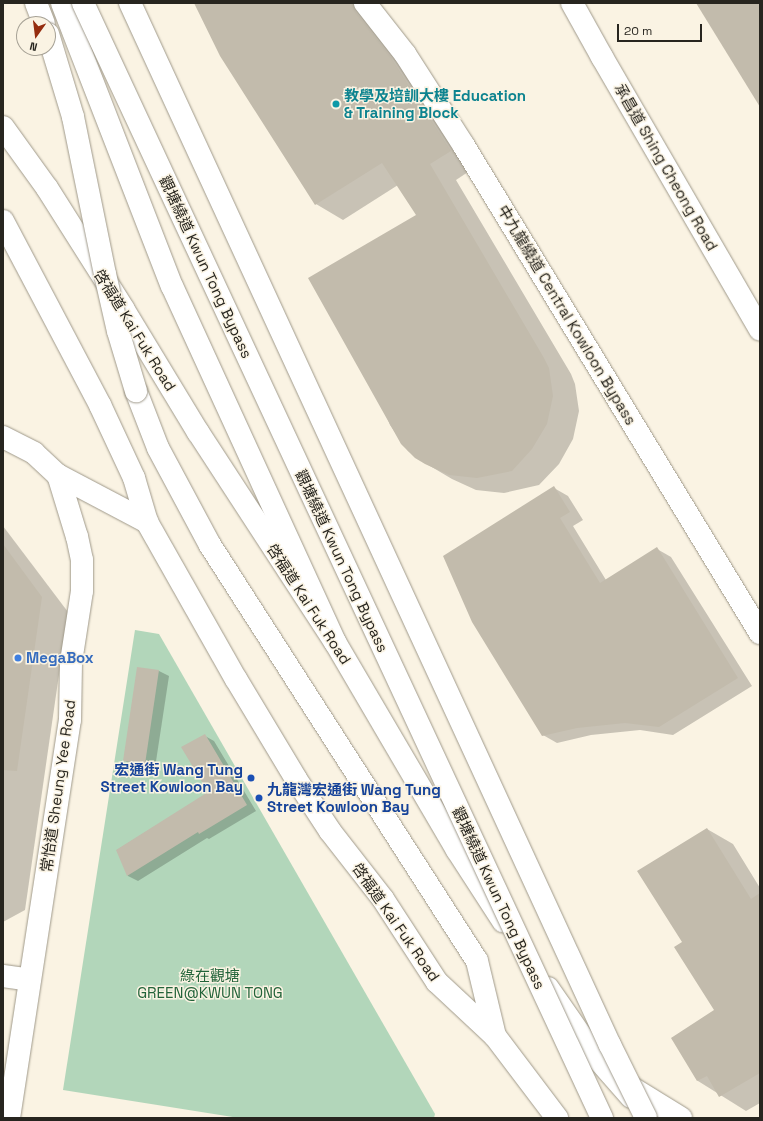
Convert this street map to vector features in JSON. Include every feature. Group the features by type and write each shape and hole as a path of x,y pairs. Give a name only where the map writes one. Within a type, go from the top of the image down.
{"main road":[{"path":"36,3 41,16"},
{"path":"62,3 172,286 335,642"},
{"name":"觀塘繞道 Kwun Tong Bypass","path":"83,3 602,1118"},
{"path":"130,3 610,1045 647,1118"},
{"name":"中九龍繞道 Central Kowloon Bypass","path":"365,3 405,54 460,139 760,633"},
{"name":"承昌道 Shing Cheong Road","path":"572,3 760,330"},
{"path":"55,56 73,118 106,281 118,331 136,391 158,448 192,514 214,551 477,961 495,1036"},
{"name":"啓福道 Kai Fuk Road","path":"3,127 47,188 124,310 198,432 335,642 457,850 514,940 596,1057 616,1079 647,1118"},
{"name":"啓福道 Kai Fuk Road","path":"3,221 100,405 134,478 147,522 236,679 296,779 326,824 383,899 437,982 495,1036 551,1114"},
{"path":"3,437 34,453 58,475 147,522"},
{"name":"常怡道 Sheung Yee Road","path":"9,1118 70,720 71,662 82,591 82,560 77,537 58,475"},
{"path":"3,976 30,980"},
{"name":"啓福道 Kai Fuk Road","path":"616,1079 681,1118"}],"green space":[{"name":"綠在觀塘 GREEN@KWUN TONG","path":"135,630 159,634 435,1114 434,1118 239,1118 63,1090"}],"building":[{"path":"194,3 353,3 355,11 390,56 451,151 430,164 549,368 553,396 547,424 532,449 512,471 477,478 449,475 415,458 401,444 308,278 416,215 382,163 315,205 220,56"},
{"path":"696,3 760,3 760,107"},
{"path":"554,486 570,512 560,518 600,583 657,547 738,678 659,727 625,723 577,728 542,736 472,622 443,556"},
{"name":"MegaBox","path":"3,544 42,597 17,771 3,770"},
{"path":"137,667 159,670 145,764 123,761"},
{"path":"205,734 247,805 199,834 198,832 127,876 116,850 208,792 181,747"},
{"path":"707,828 751,899 760,893 760,1073 719,1097 707,1076 697,1081 671,1038 714,1010 674,947 682,942 637,871"}],"place":[{"name":"教學及培訓大樓 Education & Training Block","path":"336,104"},
{"name":"MegaBox","path":"18,658"},
{"name":"宏通街 Wang Tung Street Kowloon Bay","path":"251,778"},
{"name":"九龍灣宏通街 Wang Tung Street Kowloon Bay","path":"259,798"}]}
